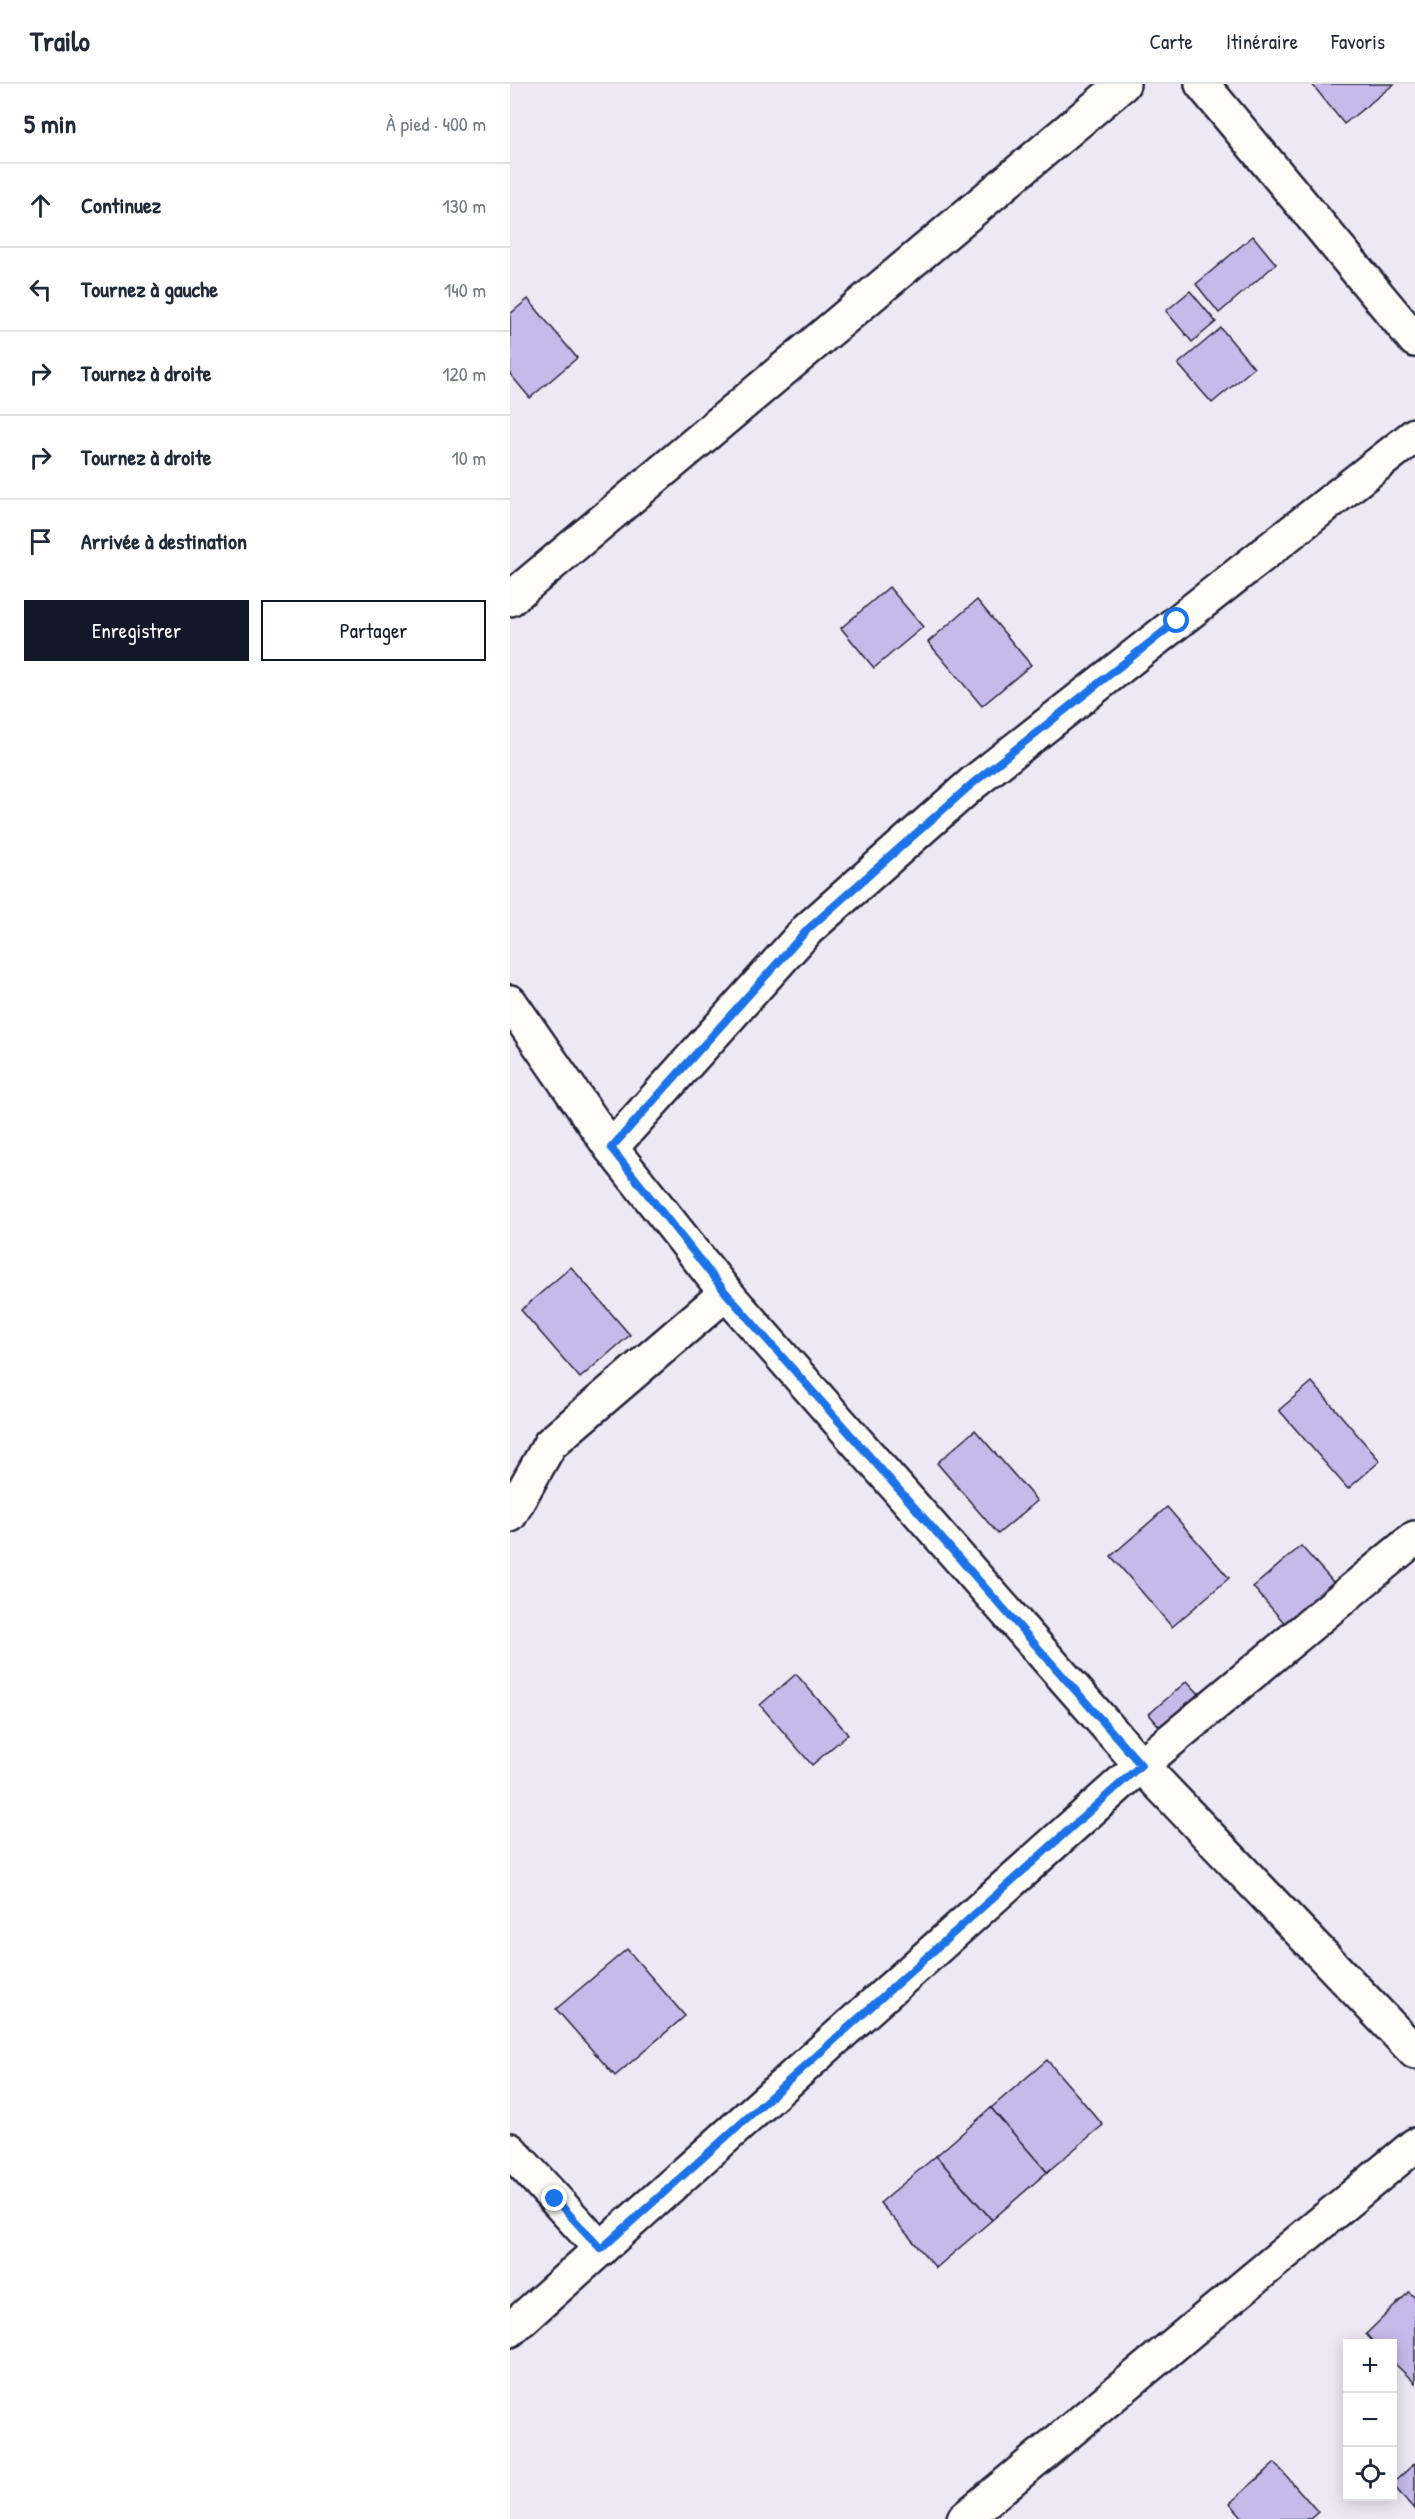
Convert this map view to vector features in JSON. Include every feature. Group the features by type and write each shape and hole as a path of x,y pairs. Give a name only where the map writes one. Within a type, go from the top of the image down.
{"street":[{"path":"510,599 1123,84"},
{"path":"1202,84 1415,340"},
{"path":"611,1148 808,929 973,783 1415,435"},
{"path":"510,1002 611,1148 726,1293 1141,1765 1415,2052"},
{"path":"510,1515 550,1444 726,1293"},
{"path":"510,2330 1141,1765 1415,1538"},
{"path":"964,2519 1415,2145"},
{"path":"510,2150 601,2249"}],"building":[{"path":"1312,84 1394,84 1344,124"},
{"path":"1253,236 1276,264 1219,313 1196,284"},
{"path":"1190,291 1216,322 1192,342 1166,311"},
{"path":"528,299 577,358 530,398 510,374 510,314"},
{"path":"1221,328 1254,368 1212,403 1178,364"},
{"path":"889,587 923,627 874,668 841,628"},
{"path":"977,600 1031,665 982,706 928,642"},
{"path":"571,1267 630,1335 580,1378 521,1310"},
{"path":"1312,1382 1380,1461 1348,1489 1279,1410"},
{"path":"975,1430 1037,1501 998,1534 937,1463"},
{"path":"1167,1507 1229,1578 1172,1627 1111,1556"},
{"path":"1301,1546 1335,1584 1287,1626 1253,1587"},
{"path":"796,1674 848,1734 812,1765 760,1705"},
{"path":"1187,1681 1202,1697 1163,1731 1149,1714"},
{"path":"627,1949 685,2016 615,2076 556,2009"},
{"path":"1047,2060 1103,2125 1047,2172 991,2108"},
{"path":"991,2108 1047,2172 992,2220 936,2156"},
{"path":"936,2156 992,2220 936,2268 880,2203"},
{"path":"1409,2292 1415,2298 1415,2383 1397,2366 1397,2339 1370,2339 1366,2334"},
{"path":"1275,2463 1318,2512 1310,2519 1244,2519 1230,2503"},
{"path":"1415,2463 1415,2510 1397,2490 1397,2479"}],"route":[{"path":"555,2199 601,2249 1141,1765 726,1293 611,1148 808,929 973,783 1177,621"}]}
